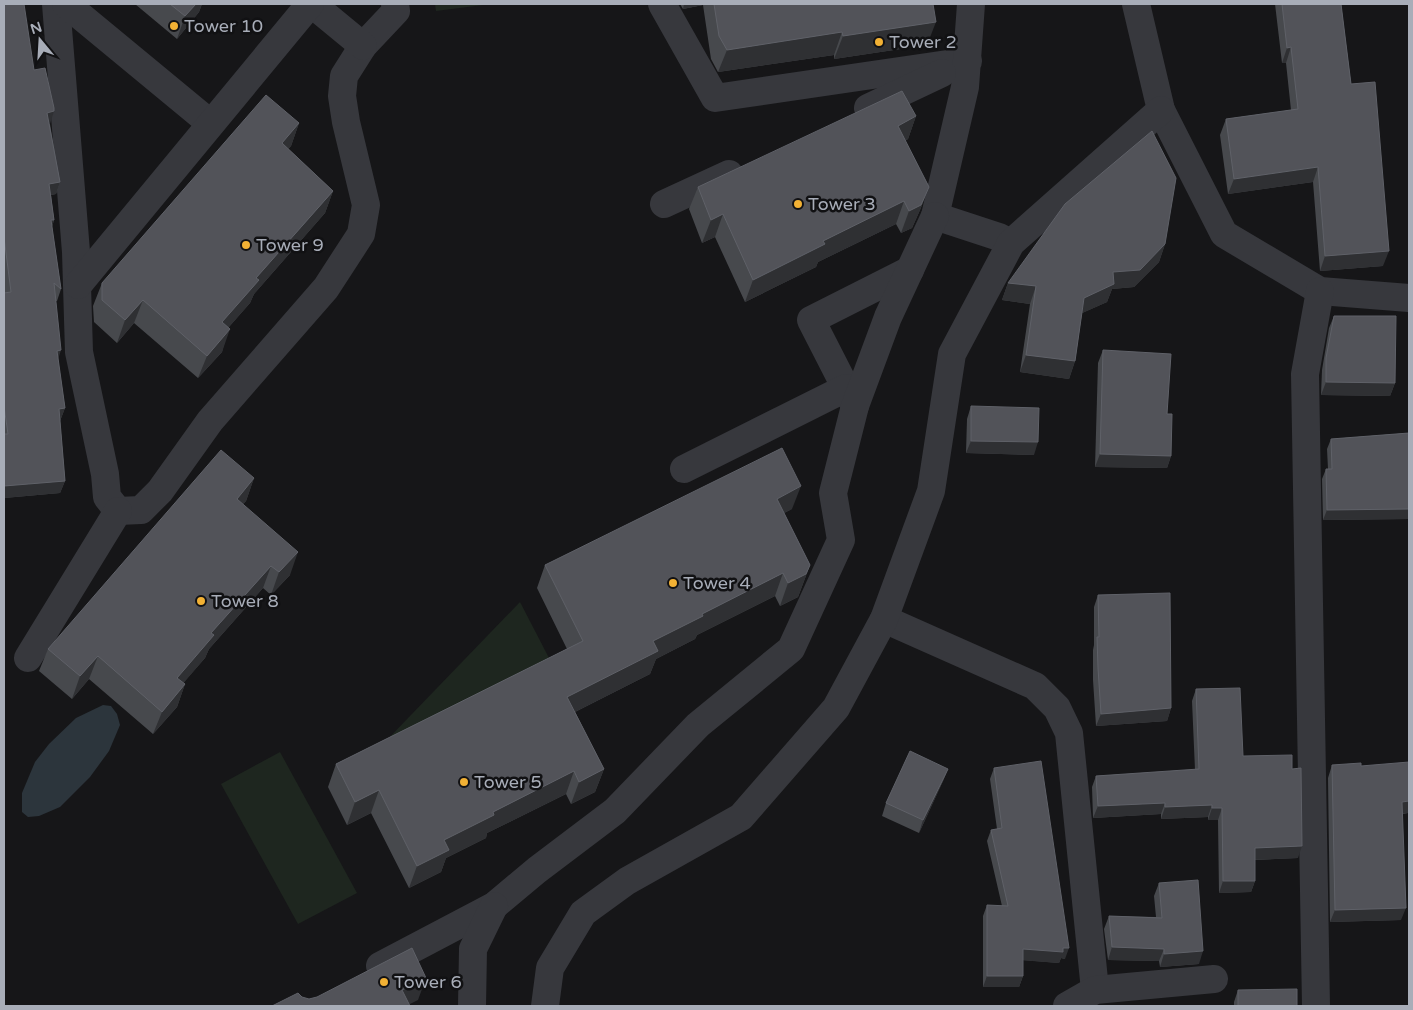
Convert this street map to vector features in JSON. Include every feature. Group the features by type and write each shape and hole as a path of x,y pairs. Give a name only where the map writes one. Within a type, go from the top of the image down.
{"street":[{"path":"56,4 78,285 80,352 105,474 107,497 118,511"},
{"path":"66,4 210,123"},
{"path":"78,285 210,123 311,4 364,46"},
{"path":"118,511 142,510 160,491 210,421 326,288 360,234 366,205 346,122 342,96 344,76 364,46 396,11 395,4"},
{"path":"662,4 715,98 968,61"},
{"path":"354,979 494,906 615,811 698,725 791,649 841,540 833,493 851,397 935,216 965,87 971,4"},
{"path":"1136,4 1161,110 1224,234 1320,291 1409,298"},
{"path":"843,120 968,61"},
{"path":"545,1006 550,968 583,913 627,881 740,817 836,708 884,619 931,491 952,354 1012,243 1161,110"},
{"path":"664,204 754,162"},
{"path":"935,216 1000,237 1012,243"},
{"path":"851,397 811,320 910,270"},
{"path":"1316,1006 1305,374 1320,291"},
{"path":"684,469 851,397"},
{"path":"28,658 118,511"},
{"path":"884,619 1035,686 1057,708 1069,733 1095,990"},
{"path":"472,1006 473,949 494,906"},
{"path":"1067,1006 1095,990 1214,980"}],"shaded area":[{"path":"435,4 491,4 436,11"},
{"path":"520,602 549,658 384,743"},
{"path":"103,705 111,706 117,714 120,725 109,751 90,777 60,807 39,816 28,817 22,812 22,793 35,762 49,744 76,718"},
{"path":"280,752 357,893 298,924 221,784"}],"building":[{"path":"4,4 24,4 34,70 45,68 54,108 54,111 47,113 60,182 49,184 54,220 51,220 61,289 54,283 61,350 57,351 65,408 59,409 65,481 4,486 4,434 8,434 4,406 4,293 11,292 4,237"},
{"path":"170,4 196,4 185,16"},
{"path":"714,4 933,4 936,22 843,36 842,32 727,50 719,36"},
{"path":"1282,4 1341,4 1351,84 1375,82 1389,251 1325,256 1318,167 1234,179 1226,119 1298,109 1291,47 1287,48"},
{"name":"Tower 3","path":"902,91 916,116 898,126 929,187 921,205 909,211 904,201 823,241 825,244 753,280 723,214 711,220 698,187"},
{"name":"Tower 9","path":"266,95 299,123 282,143 333,191 256,278 259,280 222,322 230,329 207,356 143,300 125,320 102,300 102,283"},
{"path":"1152,131 1176,178 1165,244 1140,270 1113,272 1114,284 1084,298 1075,361 1026,355 1036,286 1008,283 1065,204"},
{"path":"1334,316 1396,316 1395,383 1326,382 1326,358"},
{"path":"1103,350 1171,354 1167,414 1172,414 1171,456 1100,454"},
{"path":"971,406 1039,408 1038,442 971,441"},
{"path":"1409,433 1409,509 1327,510 1326,469 1332,469 1331,439"},
{"path":"782,448 801,486 777,499 810,565 806,574 788,583 783,573 702,614 703,616 653,641 658,651 567,697 604,769 579,782 574,771 493,812 494,815 444,840 449,850 417,866 379,790 355,802 336,764 583,641 545,565"},
{"name":"Tower 8","path":"221,450 254,478 237,499 298,552 279,572 271,566 211,633 214,635 177,678 185,684 162,712 98,656 80,676 48,649"},
{"path":"1170,593 1171,708 1101,714 1097,637 1099,637 1098,595"},
{"path":"1240,688 1243,756 1292,755 1292,769 1301,768 1302,846 1255,848 1255,881 1223,881 1222,808 1212,808 1212,805 1165,807 1165,803 1098,806 1096,776 1199,769 1196,689"},
{"path":"910,751 948,769 923,820 886,803"},
{"path":"1041,761 1069,948 1063,948 1063,952 1023,949 1023,976 987,976 987,905 1008,906 991,830 1002,828 994,768"},
{"path":"1409,762 1409,801 1402,802 1406,908 1335,910 1332,765 1361,763 1361,766"},
{"path":"1198,880 1203,951 1164,954 1164,949 1112,947 1109,916 1162,918 1159,883"},
{"path":"412,948 426,978 402,990 410,1006 272,1006 298,993 302,997 309,999 317,997"},
{"path":"1297,989 1297,1006 1238,1006 1238,990"}],"place":[{"name":"Tower 10","path":"174,26"},
{"name":"Tower 2","path":"879,42"},
{"name":"Tower 3","path":"798,204"},
{"name":"Tower 9","path":"246,245"},
{"name":"Tower 4","path":"673,583"},
{"name":"Tower 8","path":"201,601"},
{"name":"Tower 5","path":"464,782"},
{"name":"Tower 6","path":"384,982"}]}
